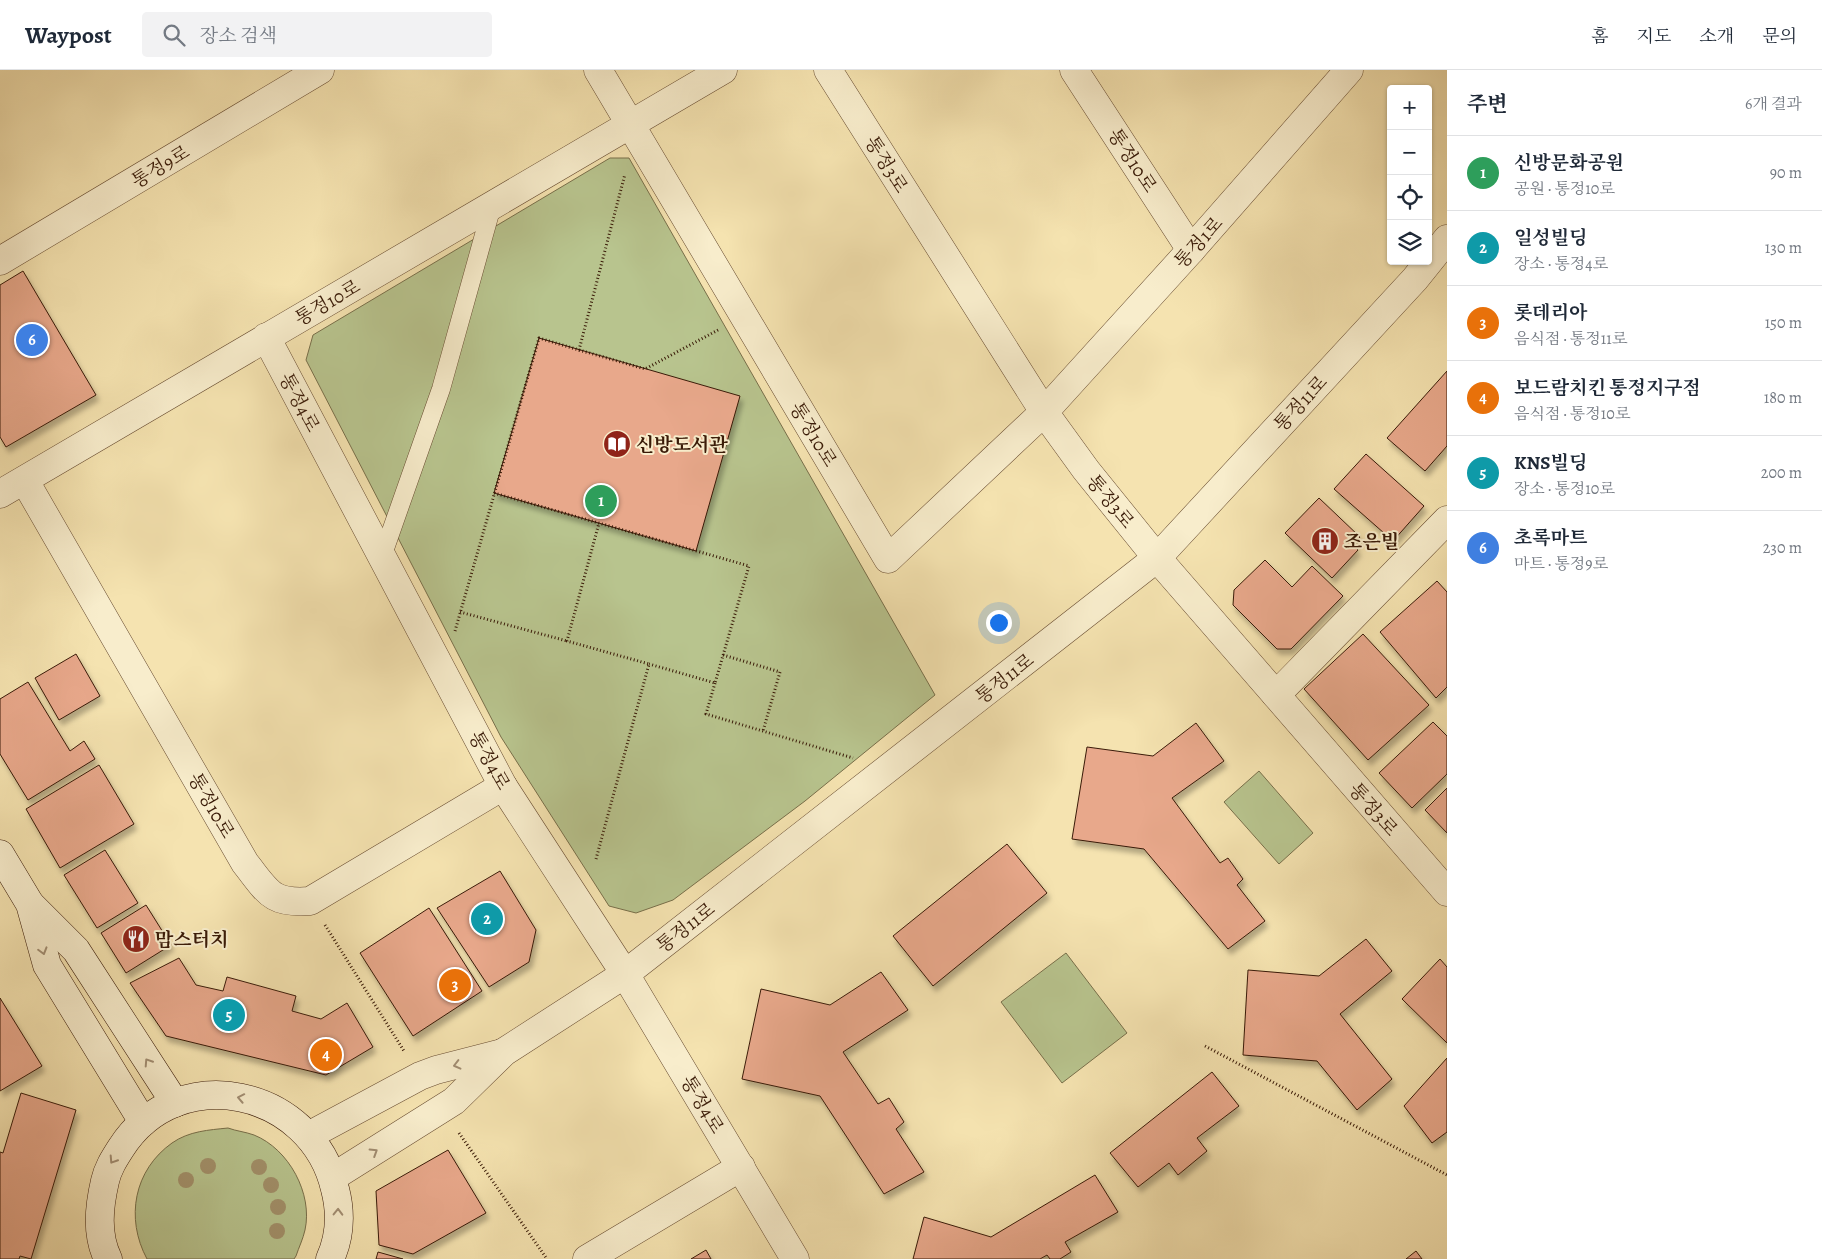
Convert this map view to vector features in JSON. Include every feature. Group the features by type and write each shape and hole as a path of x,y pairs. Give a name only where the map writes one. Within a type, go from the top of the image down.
{"street":[{"name":"통정9로","path":"0,261 320,70"},
{"path":"598,70 631,124"},
{"name":"통정10로","path":"0,494 723,70"},
{"name":"통정3로","path":"828,70 1044,412 1086,470 1157,558 1447,892"},
{"name":"통정10로","path":"1074,70 1191,250"},
{"name":"통정1로","path":"1044,412 1191,250 1341,73"},
{"name":"통정10로","path":"631,124 888,559 1044,412"},
{"name":"통정11로","path":"504,1052 625,974 1157,558 1415,280 1447,239"},
{"name":"통정4로","path":"266,337 503,786 625,974 795,1259"},
{"name":"통정10로","path":"25,480 245,864 267,891 287,903 310,901 503,786"},
{"path":"1276,696 1442,538"},
{"path":"0,854 30,904 76,950 175,1102"},
{"path":"30,904 47,965 143,1122"},
{"path":"310,1135 420,1076 504,1052"},
{"path":"333,1177 454,1101 504,1052"},
{"path":"106,1258 103,1248 99,1207 108,1168 130,1134 143,1122 175,1102 200,1096 241,1097 279,1110 310,1135 330,1168 339,1206 336,1246 330,1259"},
{"path":"587,1259 741,1167"}],"lane":[{"path":"382,557 441,389 492,206"}],"path":[{"path":"579,350 626,168"},
{"path":"454,635 539,338 645,369 725,327"},
{"path":"494,493 749,566 706,714 856,759"},
{"path":"567,641 599,523"},
{"path":"460,612 715,683"},
{"path":"724,655 780,672 763,731"},
{"path":"596,859 649,664"},
{"path":"310,901 420,1076"},
{"path":"1205,1046 1447,1175"},
{"path":"442,1109 548,1259"}],"green space":[{"path":"610,158 629,158 935,695 805,801 673,900 636,913 609,906 501,737 306,360 313,335"},
{"path":"1259,771 1313,833 1279,864 1224,802"},
{"path":"1066,953 1127,1033 1062,1083 1001,1002"},
{"path":"228,1128 254,1135 267,1142 288,1162 296,1174 302,1188 307,1216 304,1233 296,1256 294,1259 147,1259 136,1227 135,1211 137,1196 149,1167 159,1154 172,1143 185,1136"}],"building":[{"path":"23,271 96,395 6,447 0,437 0,285"},
{"name":"신방도서관","path":"539,338 740,396 696,551 494,493"},
{"path":"1447,371 1447,446 1425,471 1387,438"},
{"path":"1366,454 1424,506 1393,541 1334,489"},
{"name":"조은빌","path":"1319,498 1360,537 1353,545 1358,550 1332,578 1285,533"},
{"path":"1265,560 1292,587 1312,566 1343,596 1291,649 1277,649 1233,605 1234,590"},
{"path":"1437,581 1447,592 1447,687 1436,698 1380,632"},
{"path":"1363,634 1429,705 1368,760 1304,689"},
{"path":"76,654 100,696 59,720 35,678"},
{"path":"28,682 70,751 84,741 95,759 28,800 0,754 0,699"},
{"path":"1433,722 1447,736 1447,774 1412,808 1379,773"},
{"path":"1196,723 1224,761 1172,798 1220,863 1228,858 1243,879 1237,885 1265,921 1228,949 1144,849 1072,839 1087,747 1153,756"},
{"path":"99,765 134,824 60,868 26,809"},
{"path":"1447,788 1447,833 1425,810"},
{"path":"1007,844 1047,893 933,986 893,936"},
{"path":"105,850 138,903 97,928 64,875"},
{"path":"500,871 536,930 529,962 489,987 437,908"},
{"name":"맘스터치","path":"146,905 171,945 126,973 101,933"},
{"path":"429,908 482,991 413,1036 360,953"},
{"path":"1366,939 1392,971 1340,1014 1392,1079 1357,1110 1317,1061 1243,1055 1248,970 1319,976"},
{"path":"179,958 196,985 223,991 227,977 296,996 292,1011 321,1019 347,1003 373,1047 326,1075 166,1036 130,983"},
{"path":"1440,959 1447,967 1447,1043 1402,999"},
{"path":"881,972 908,1010 843,1052 878,1104 889,1098 904,1122 896,1129 924,1172 884,1194 820,1096 742,1079 761,989 830,1005"},
{"path":"0,998 42,1066 0,1091"},
{"path":"1447,1058 1447,1132 1432,1143 1404,1106"},
{"path":"1212,1072 1239,1106 1197,1138 1207,1151 1178,1175 1169,1163 1138,1187 1110,1153"},
{"path":"21,1093 76,1110 31,1259 20,1256 19,1259 0,1259 0,1152 3,1153"},
{"path":"448,1150 486,1213 413,1254 379,1245 376,1191"},
{"path":"1095,1175 1118,1212 1065,1242 1071,1252 1060,1259 1050,1259 1047,1255 1040,1259 913,1259 924,1217 991,1237"},
{"path":"706,1250 711,1259 691,1259"},
{"path":"1416,1251 1422,1259 1406,1259"},
{"path":"378,1252 403,1259 376,1259"}],"place":[{"name":"초록마트","path":"32,340"},
{"name":"신방도서관","path":"617,444"},
{"name":"신방문화공원","path":"601,501"},
{"name":"조은빌","path":"1325,541"},
{"name":"일성빌딩","path":"487,919"},
{"name":"맘스터치","path":"136,939"},
{"name":"롯데리아","path":"455,985"},
{"name":"KNS빌딩","path":"229,1015"},
{"name":"보드람치킨 통정지구점","path":"326,1055"}]}
